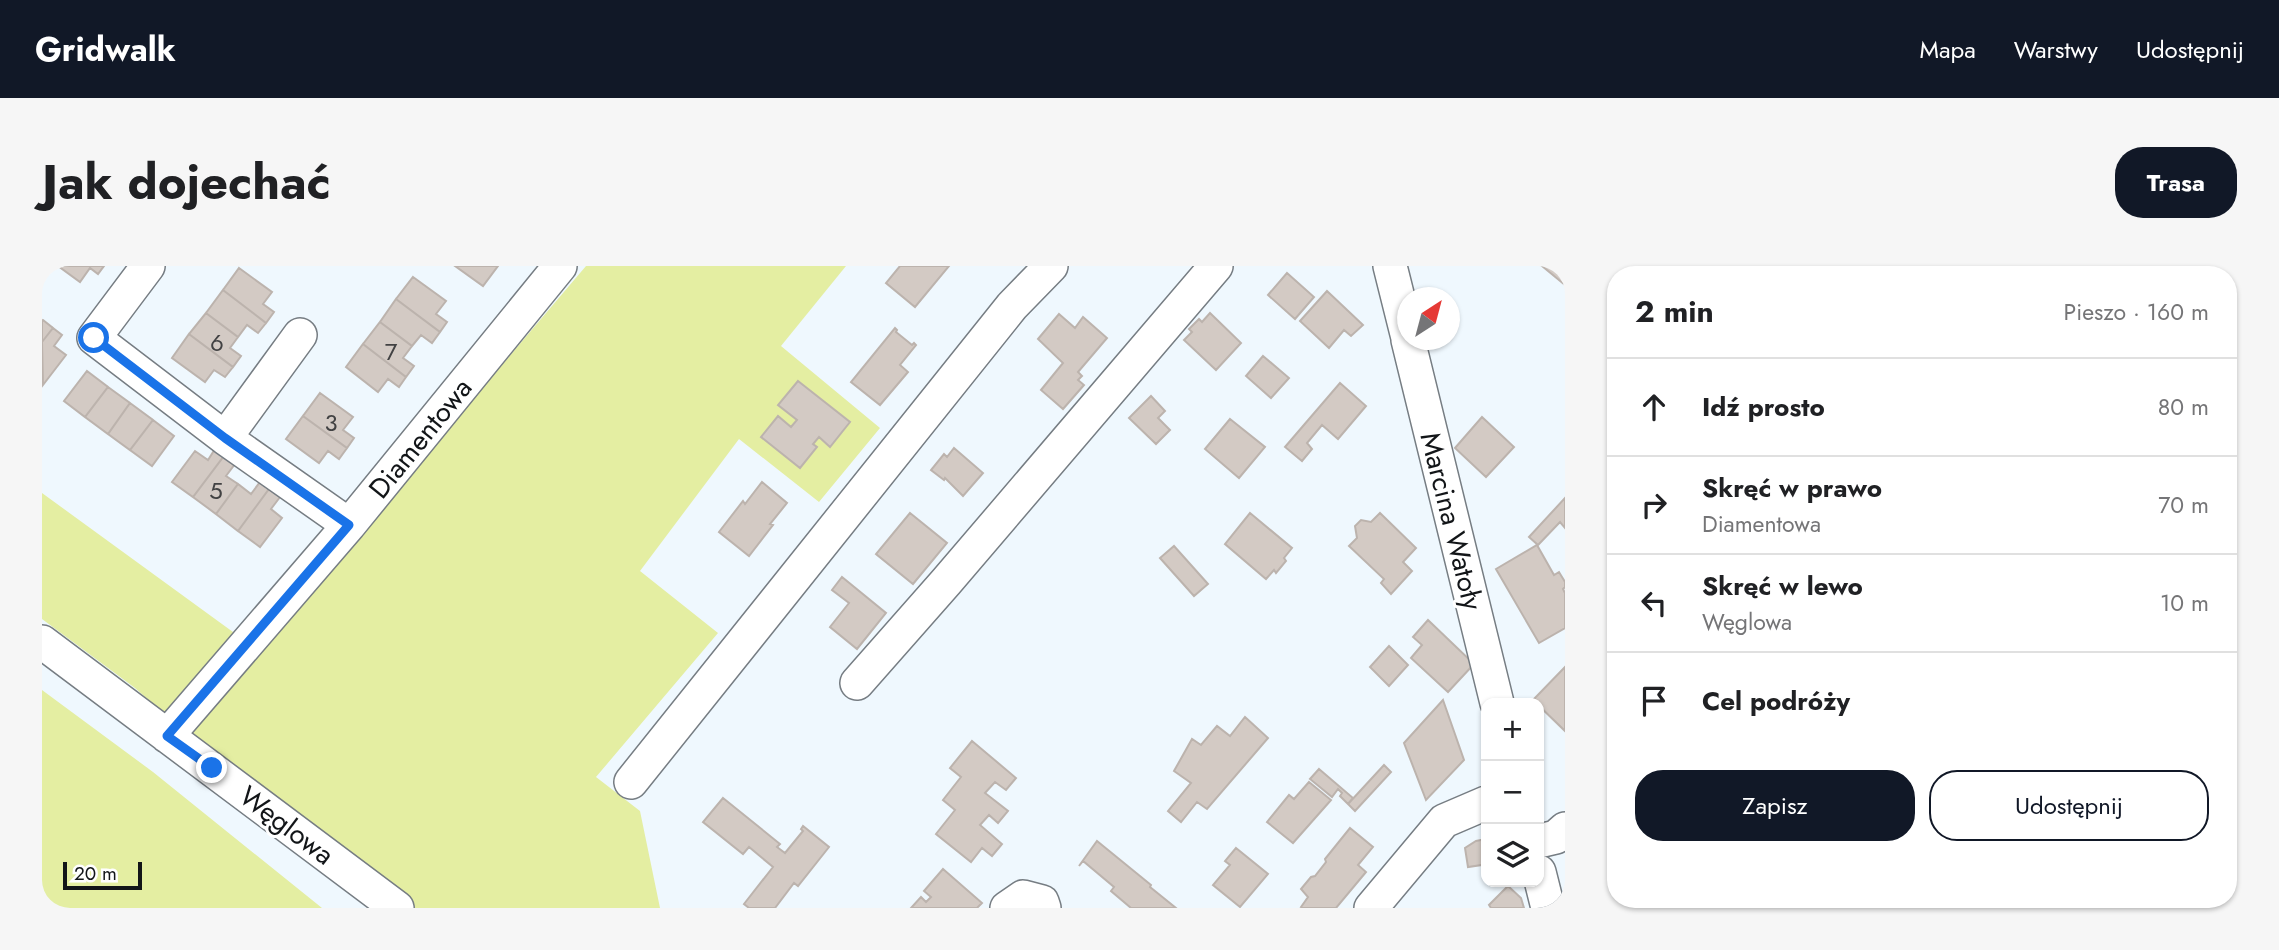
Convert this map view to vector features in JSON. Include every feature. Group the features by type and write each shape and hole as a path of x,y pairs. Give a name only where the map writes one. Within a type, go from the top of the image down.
{"street":[{"path":"148,266 94,338 225,438 349,525"},
{"name":"Diamentowa","path":"167,736 349,525 560,266"},
{"path":"631,782 1012,306 1051,266"},
{"path":"857,683 1216,266"},
{"path":"225,438 300,335"},
{"name":"Marcina Watoły","path":"1411,350 1496,698"},
{"name":"Węglowa","path":"42,642 397,908"},
{"path":"1371,908 1444,821 1481,805"},
{"path":"1544,840 1556,837 1565,828"},
{"path":"1543,887 1549,908"},
{"path":"1007,908 1023,897 1042,902 1044,908"}],"green space":[{"path":"586,266 846,266 781,346 880,428 819,502 739,439 640,571 718,633 596,777 640,811 660,908 412,908 253,793 135,688 42,619 42,493 259,651"},
{"path":"42,690 153,772 322,908 42,908"}],"building":[{"path":"58,266 104,266 98,274 90,268 80,282"},
{"path":"455,266 498,266 483,286"},
{"path":"900,266 949,266 915,307 886,283"},
{"path":"1542,266 1565,266 1565,285"},
{"path":"239,268 272,292 263,304 274,312 266,323 223,290"},
{"path":"1287,273 1314,297 1295,319 1268,295"},
{"path":"413,277 446,301 436,314 447,322 440,332 396,299"},
{"path":"223,290 266,323 258,333 247,325 238,337 206,313"},
{"path":"1327,291 1363,325 1351,336 1344,330 1329,348 1300,321"},
{"path":"396,299 440,332 432,343 421,335 412,346 380,322"},
{"path":"206,313 238,337 230,348 241,356 233,367 189,334"},
{"path":"1210,313 1241,343 1216,370 1184,340 1192,332 1189,329 1199,319 1202,322"},
{"path":"1059,314 1075,328 1083,317 1107,338 1078,372 1082,376 1078,380 1084,385 1063,409 1041,390 1063,363 1038,339"},
{"path":"42,321 53,328 42,342"},
{"path":"380,322 412,346 403,358 414,366 406,377 363,344"},
{"path":"53,328 62,335 54,346 66,355 43,385 42,342"},
{"path":"895,328 896,332 912,345 916,345 900,365 908,372 880,405 851,382"},
{"path":"189,334 233,367 225,377 214,370 205,382 172,358"},
{"path":"363,344 406,377 399,387 388,379 378,392 346,367"},
{"path":"1263,356 1289,378 1271,398 1246,376"},
{"path":"87,371 108,387 85,417 64,401"},
{"path":"798,381 850,422 830,447 819,437 813,444 817,447 800,468 761,437 778,416 791,427 797,420 778,405"},
{"path":"1340,383 1366,406 1338,439 1322,425 1307,443 1312,449 1302,461 1285,447"},
{"path":"108,387 130,403 108,434 85,417"},
{"path":"320,393 353,417 343,430 354,438 347,448 303,416"},
{"path":"1151,396 1165,411 1158,418 1170,430 1156,444 1129,418"},
{"path":"130,403 153,420 130,450 108,434"},
{"path":"303,416 347,448 339,459 328,451 319,463 286,439"},
{"path":"1482,417 1514,447 1486,477 1455,448"},
{"path":"1230,419 1265,447 1239,478 1205,449"},
{"path":"153,420 174,436 152,466 130,450"},
{"path":"954,448 983,473 963,496 945,478 944,480 931,470 944,454 947,457"},
{"path":"215,449 224,456 193,497 172,482 195,451 208,460"},
{"path":"224,456 235,464 226,476 238,484 216,514 193,497"},
{"path":"260,482 269,489 238,531 216,514 238,484 251,494"},
{"path":"762,482 787,503 749,556 719,532"},
{"path":"269,489 280,497 271,509 282,518 260,547 238,531"},
{"path":"1565,498 1565,528 1560,522 1538,545 1529,537"},
{"path":"910,513 947,543 913,584 876,554"},
{"path":"1250,513 1292,548 1276,573 1274,570 1266,579 1225,544"},
{"path":"1380,513 1416,548 1403,562 1412,571 1391,594 1381,583 1384,579 1349,546 1357,538 1355,526 1361,520 1371,522"},
{"path":"1537,545 1554,575 1559,572 1565,582 1565,628 1539,643 1496,569"},
{"path":"1174,546 1208,584 1194,596 1160,558"},
{"path":"842,577 886,613 857,649 830,627 849,603 832,590"},
{"path":"1428,620 1474,664 1448,692 1411,658 1422,645 1413,637"},
{"path":"1389,646 1408,665 1389,686 1370,667"},
{"path":"1565,667 1565,731 1544,711 1544,698 1535,698"},
{"path":"1443,700 1464,760 1426,800 1404,743"},
{"path":"1245,717 1268,738 1207,809 1197,802 1181,822 1168,811 1191,783 1174,771 1192,739 1201,745 1217,726 1230,736"},
{"path":"972,741 1016,778 1006,790 995,782 985,793 1008,811 998,823 989,815 980,825 1002,844 992,856 982,848 971,862 936,834 955,810 943,800 961,777 950,768"},
{"path":"1384,765 1391,772 1355,811 1348,804"},
{"path":"1319,769 1353,798 1348,804 1340,796 1342,793 1338,789 1332,797 1310,779"},
{"path":"1309,782 1331,800 1293,843 1267,822 1289,795 1294,799"},
{"path":"723,798 780,844 777,847 785,853 803,831 803,826 829,847 798,886 794,883 775,908 749,908 744,904 773,867 749,847 743,854 703,822"},
{"path":"1350,828 1373,847 1358,865 1366,872 1336,908 1301,907 1308,897 1301,889 1315,876"},
{"path":"1481,840 1481,865 1468,867 1465,848"},
{"path":"1097,841 1176,908 1131,908 1111,891 1114,887 1083,861 1079,866"},
{"path":"1236,848 1268,874 1240,907 1213,885 1230,865 1225,861"},
{"path":"943,869 982,903 977,908 911,908 921,897 926,902 931,897 924,891"},
{"path":"1509,887 1521,898 1524,908 1491,908 1489,905"}],"route":[{"path":"94,338 225,438 349,525 167,736 212,768"}]}
